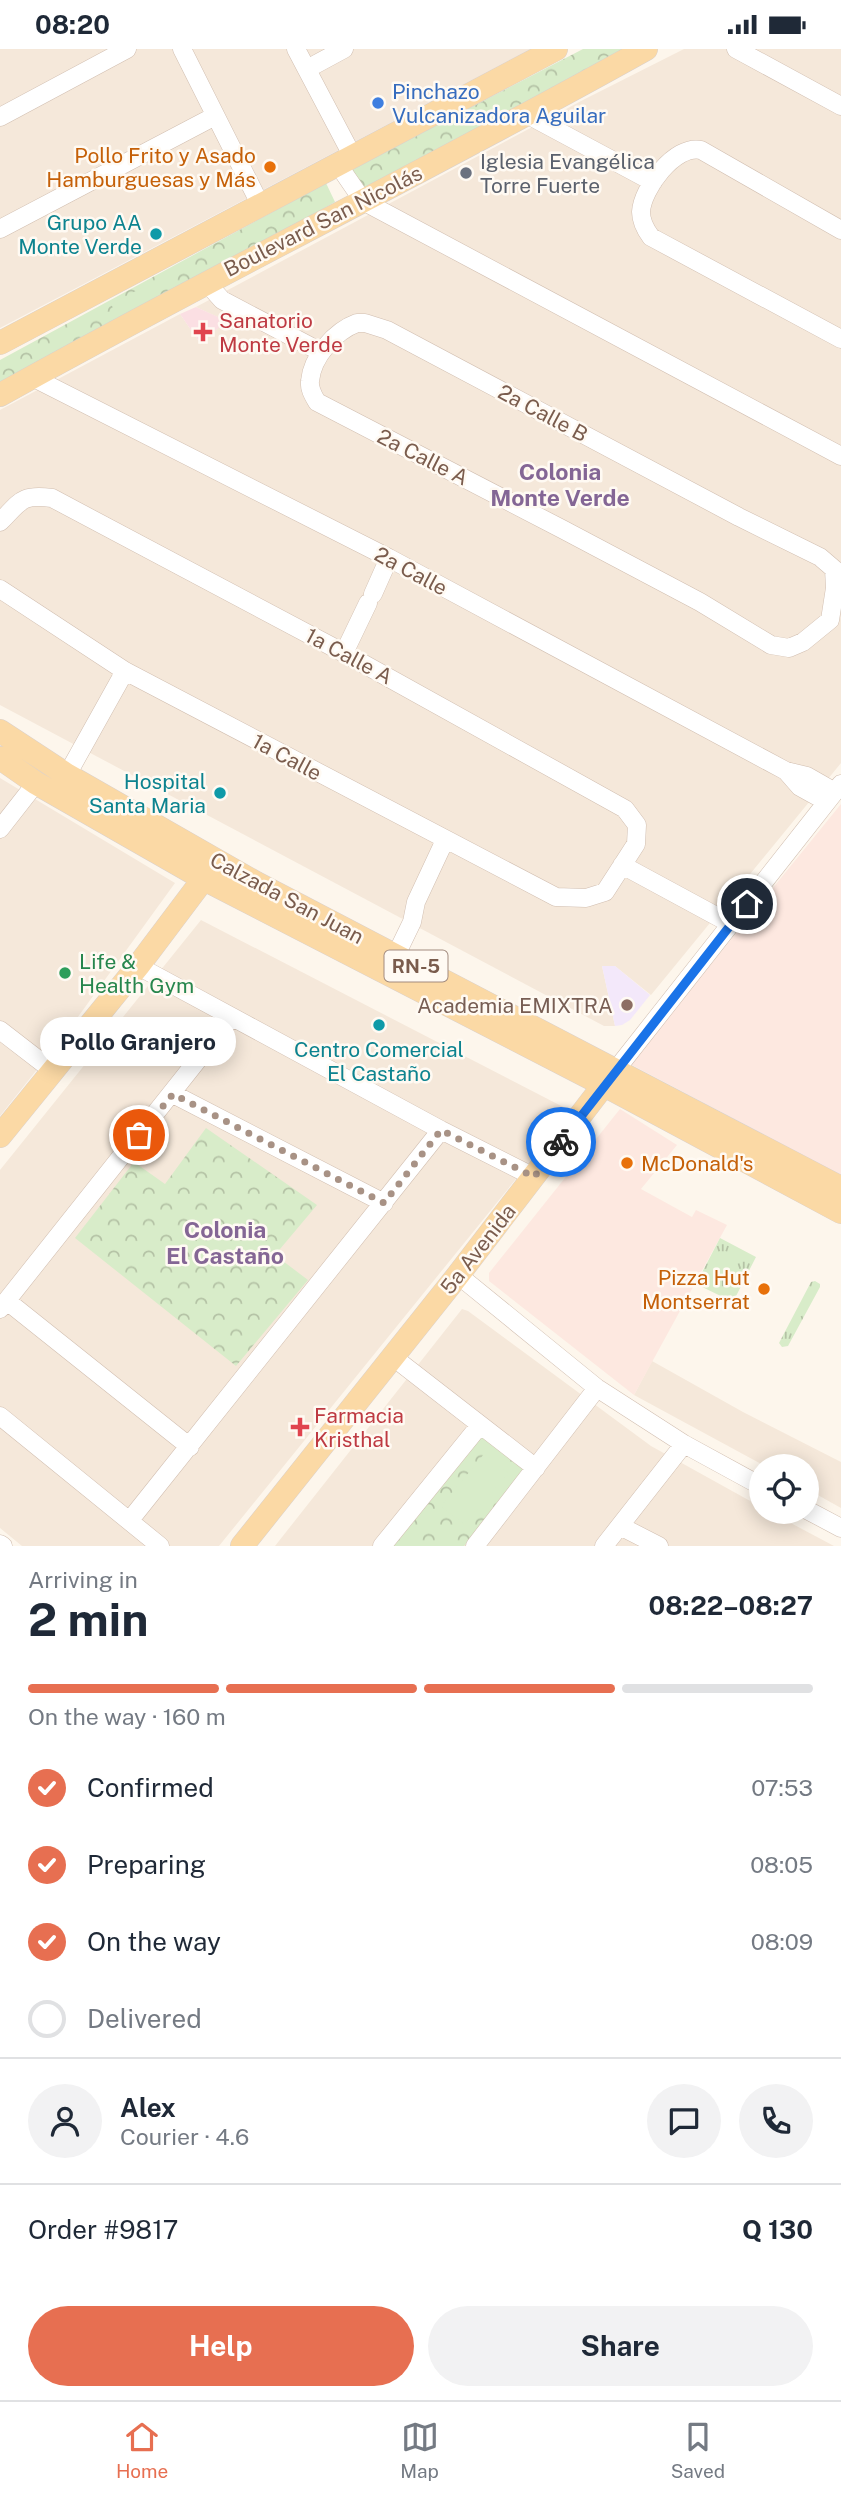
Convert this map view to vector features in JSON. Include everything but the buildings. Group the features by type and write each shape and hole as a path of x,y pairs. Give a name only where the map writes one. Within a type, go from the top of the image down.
{"main road":[{"name":"Boulevard San Nicolás","path":"0,343 556,49"},
{"name":"Boulevard San Nicolás","path":"0,395 206,282 528,115 646,49"},
{"name":"Calzada San Juan","path":"0,731 210,870 391,953 841,1212"},
{"name":"Calzada San Juan","path":"0,758 36,783 210,870 610,1078 841,1188"},
{"path":"1,1133 138,966 210,870"},
{"name":"5a Avenida","path":"242,1546 458,1275 610,1078"}],"street":[{"path":"0,117 127,49"},
{"path":"181,49 261,206"},
{"path":"296,49 363,201 841,456"},
{"path":"307,69 344,49"},
{"path":"736,49 841,106"},
{"path":"528,115 653,182"},
{"path":"0,229 215,116"},
{"path":"841,230 701,149 688,149 674,156 653,182 643,202 641,213 643,225 651,237 841,339"},
{"path":"206,282 222,300 278,327 321,352"},
{"name":"2a Calle B","path":"321,352 349,326 357,323 387,330 739,517 820,557 834,569 836,623"},
{"name":"2a Calle A","path":"321,352 310,380 311,391 317,402 700,602 771,645 789,648 836,623"},
{"name":"2a Calle","path":"32,377 388,558 786,771 800,787 834,793"},
{"name":"1a Calle A","path":"0,523 24,498 52,498 344,653 625,809 637,825 636,844 622,865"},
{"path":"344,653 388,558"},
{"name":"1a Calle","path":"0,589 125,671 556,897 586,898 605,892 622,865"},
{"path":"67,775 125,671"},
{"path":"0,829 36,783"},
{"name":"5a Avenida","path":"610,1078 834,793"},
{"path":"391,953 412,922 416,902 445,840"},
{"path":"622,865 731,924"},
{"path":"138,966 441,1130 534,1177"},
{"path":"190,1447 3,1305 231,1018"},
{"path":"0,1030 53,1071"},
{"path":"173,1094 384,1203"},
{"path":"130,1520 441,1130"},
{"path":"458,1275 597,1388 684,1444 749,1479"},
{"path":"393,1357 536,1468"},
{"path":"475,1546 597,1388"},
{"path":"0,1416 160,1546"},
{"path":"382,1546 480,1425"},
{"path":"604,1546 684,1444"},
{"path":"819,1516 841,1528"},
{"path":"620,1526 659,1546"}],"shaded area":[{"path":"0,49 531,49 0,328"},
{"path":"684,49 841,49 841,763 651,995 615,966 602,966 615,1026 604,1026 0,705 0,410 180,314 200,343 226,321 196,307 583,100"},
{"name":"Sanatorio Monte Verde","path":"196,307 227,321 200,343 180,314"},
{"path":"0,778 175,883 67,1032 0,1116"},
{"path":"841,804 841,1175 630,1064"},
{"name":"Colonia El Castaño","path":"201,920 571,1111 219,1546 22,1546 0,1528 0,1170"},
{"name":"Academia EMIXTRA","path":"602,966 615,966 650,995 630,1020 622,1025 615,1026"},
{"path":"620,1109 677,1145 641,1189 692,1217 696,1210 727,1225 634,1395 489,1281 489,1273"},
{"path":"462,1309 651,1446 749,1500 749,1524 793,1524 834,1546 275,1546"},
{"path":"652,1361 841,1462 841,1508 819,1496 819,1454 749,1454 749,1457 634,1395"}],"green space":[{"path":"583,49 637,49 354,197 341,175"},
{"path":"326,183 335,202 0,393 0,360"},
{"path":"149,284 157,300 119,320 111,304"},
{"path":"206,1128 317,1205 275,1255 308,1280 236,1366 75,1238 134,1162 165,1184"},
{"path":"720,1238 756,1257 733,1302 696,1284"},
{"path":"815,1281 820,1287 788,1346 782,1347 779,1343 811,1282"},
{"path":"482,1432 528,1469 464,1546 388,1546"},
{"path":"484,1454 509,1473 464,1524 441,1506"}],"way so far":[{"path":"139,1135 173,1094 384,1203 441,1130 534,1177 561,1142"}],"place":[{"name":"Pinchazo Vulcanizadora Aguilar","path":"378,103"},
{"name":"Pollo Frito y Asado Hamburguesas y Más","path":"270,167"},
{"name":"Iglesia Evangélica Torre Fuerte","path":"466,173"},
{"name":"Grupo AA Monte Verde","path":"156,234"},
{"name":"Sanatorio Monte Verde","path":"203,332"},
{"name":"Hospital Santa Maria","path":"220,793"},
{"name":"Life & Health Gym","path":"65,973"},
{"name":"Academia EMIXTRA","path":"627,1005"},
{"name":"Centro Comercial El Castaño","path":"379,1025"},
{"name":"Pollo Granjero","path":"139,1135"},
{"name":"McDonald's","path":"627,1163"},
{"name":"Pizza Hut Montserrat","path":"764,1289"},
{"name":"Farmacia Kristhal","path":"300,1427"}],"district":[{"name":"Colonia Monte Verde","path":"560,484"},
{"name":"Colonia El Castaño","path":"225,1242"}],"route":[{"path":"561,1142 747,904"}]}
